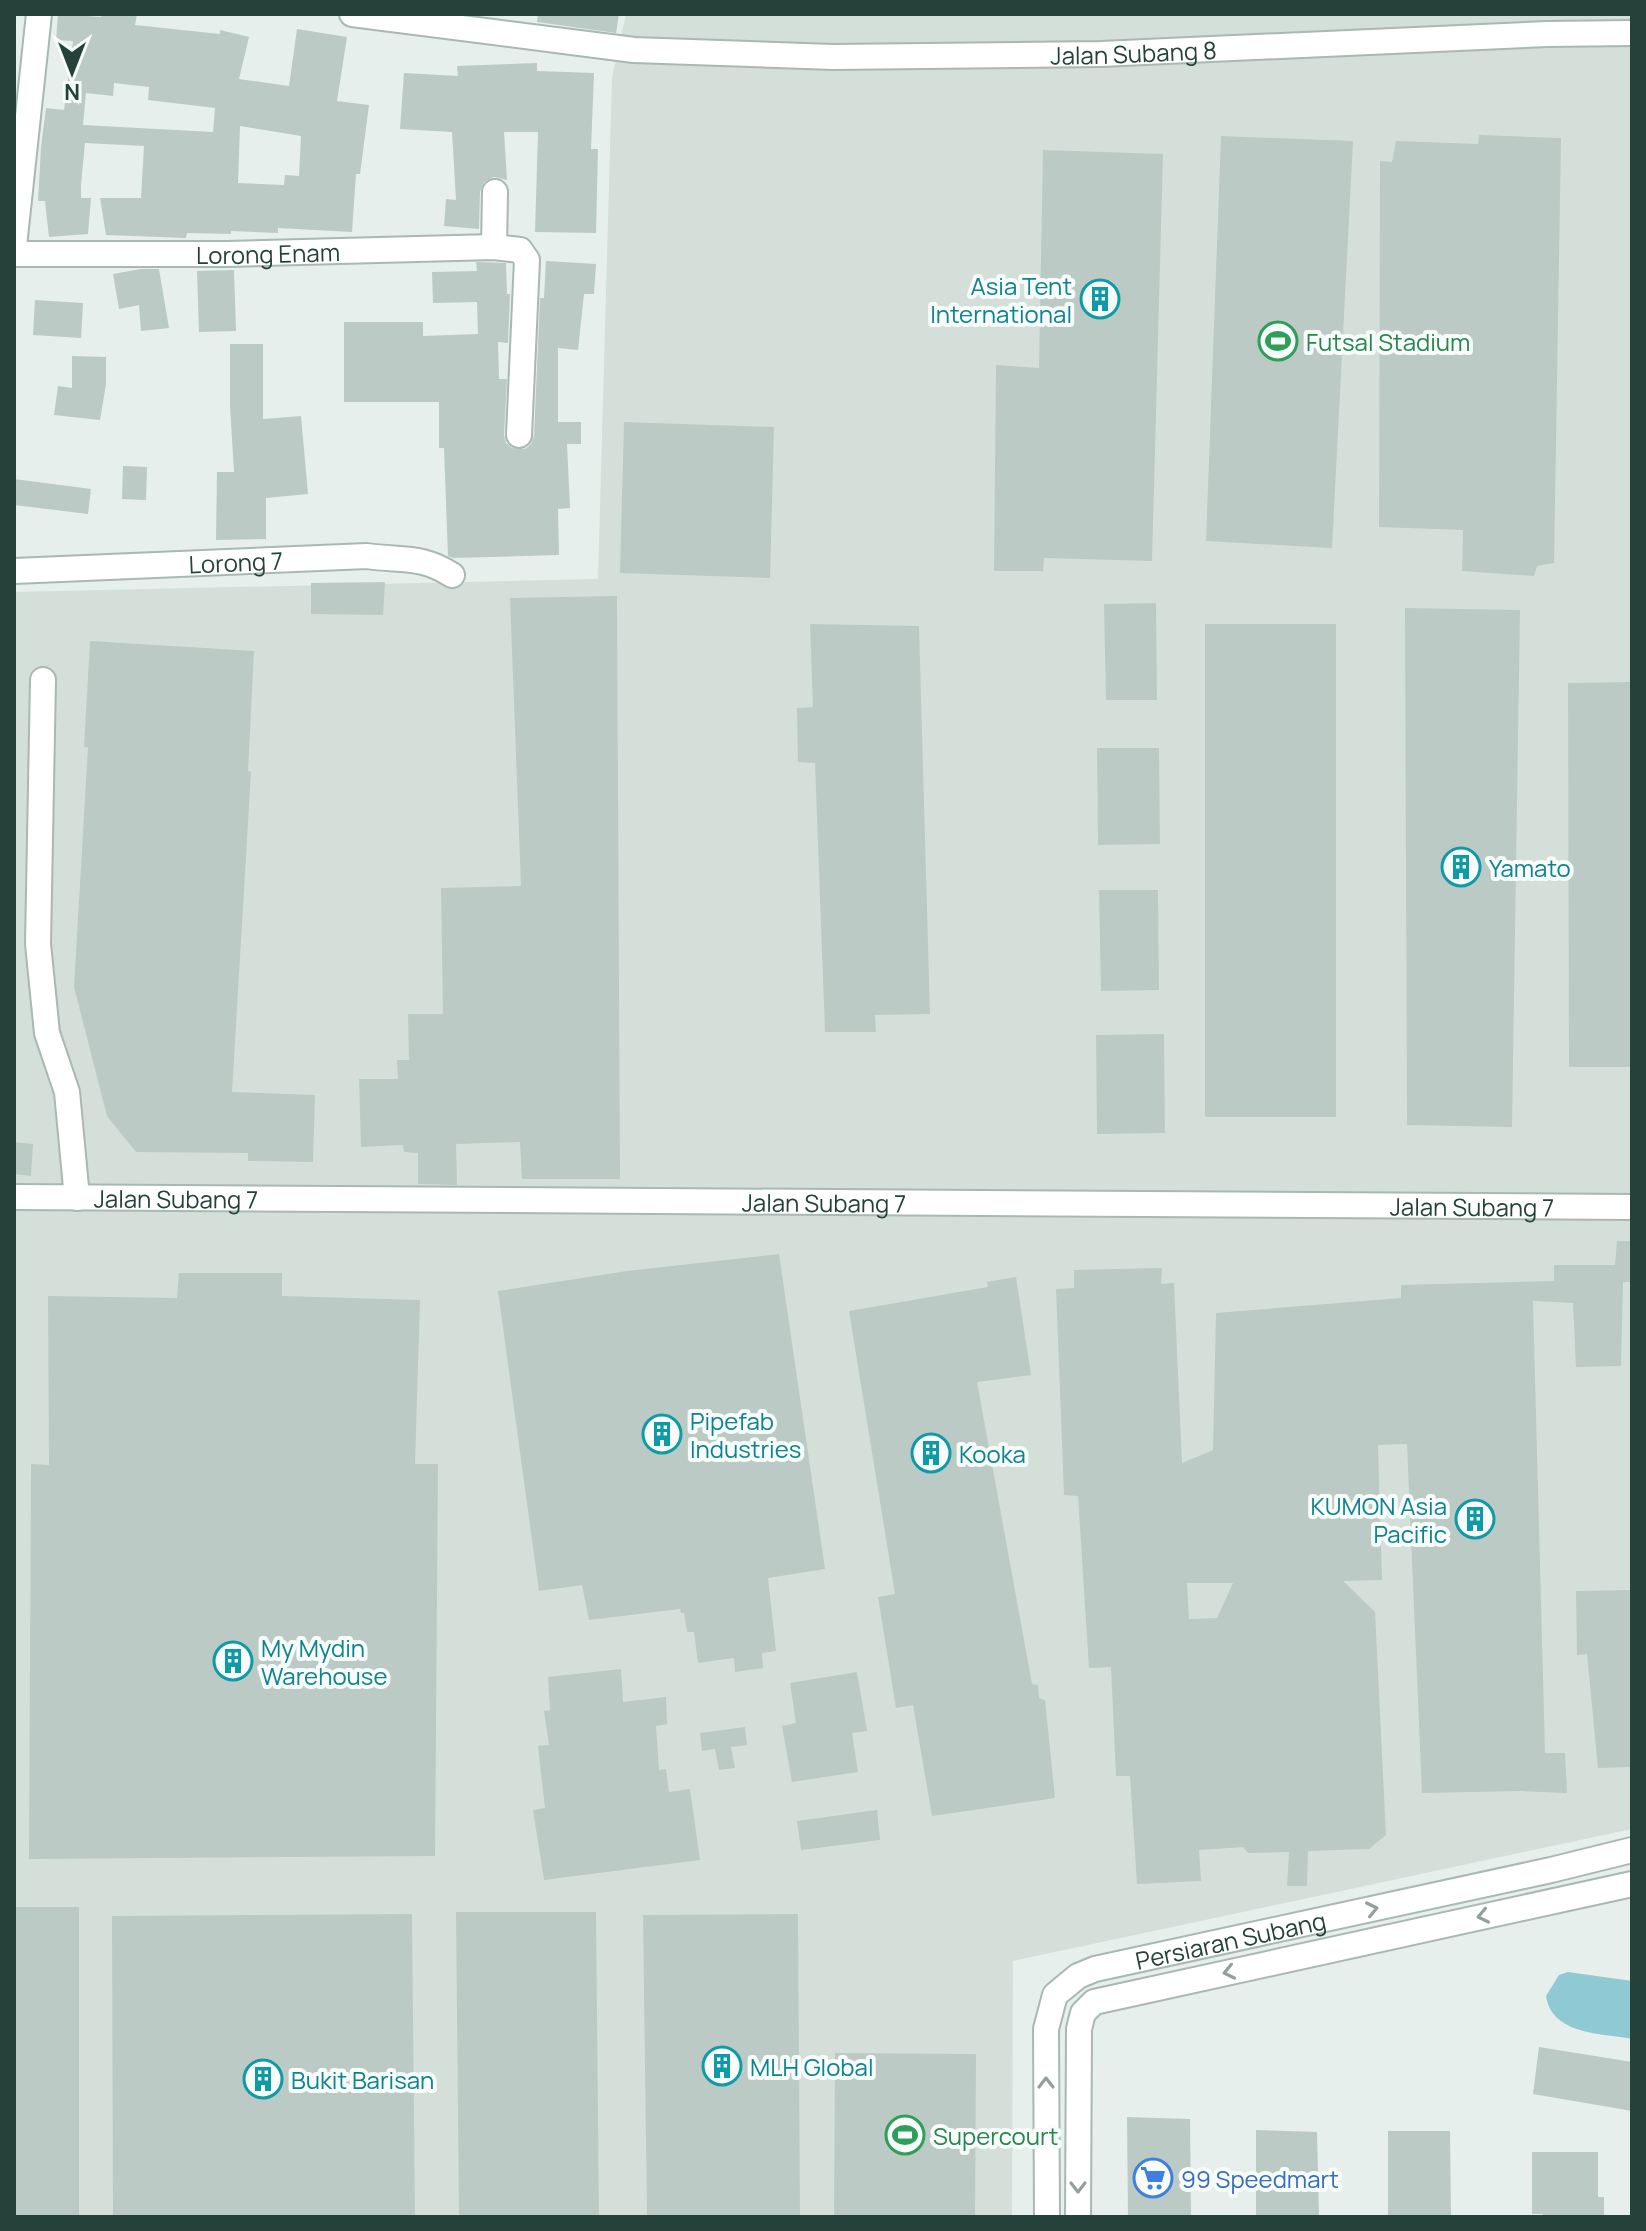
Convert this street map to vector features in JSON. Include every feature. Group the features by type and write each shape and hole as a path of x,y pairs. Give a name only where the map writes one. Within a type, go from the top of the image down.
{"street":[{"path":"14,246 39,14"},
{"name":"Jalan Subang 8","path":"352,14 406,18 634,50 833,57 1056,55 1632,33"},
{"path":"494,247 495,192"},
{"name":"Lorong Enam","path":"14,254 227,254 494,247 520,250 527,260 519,435"},
{"name":"Lorong 7","path":"14,571 367,556 423,560 452,575"},
{"path":"43,680 38,944 47,1033 67,1092 77,1198"},
{"name":"Jalan Subang 7","path":"14,1197 1632,1207"},
{"name":"Persiaran Subang","path":"1047,2217 1046,2029 1055,1995 1078,1976 1095,1969 1536,1874 1632,1850"},
{"name":"Persiaran Subang","path":"1078,2217 1079,2029 1083,2013 1094,2002 1632,1884"}],"shaded area":[{"path":"626,14 1632,14 1632,1829 1013,1961 1012,2217 14,2217 14,592 598,579 612,78"}],"water":[{"path":"1568,1972 1632,1981 1632,2039 1580,2030 1558,2018 1550,2009 1546,1996 1559,1975"}],"building":[{"path":"58,14 101,17 101,14 137,14 135,25 220,34 220,30 249,37 239,79 289,86 297,29 347,37 337,101 369,105 360,174 356,174 352,232 278,228 278,233 187,233 186,238 106,235 100,198 141,198 144,146 85,143 81,198 91,198 88,234 49,237 45,201 38,201 41,147 46,108 64,110 73,41 56,40","holes":["114,83 149,87 148,100 215,108 213,132 83,125 86,93 113,96","240,126 301,136 299,176 285,175 284,185 238,183"]},
{"path":"538,14 619,14 616,33 537,22"},
{"path":"537,63 537,71 594,73 591,149 598,149 596,233 535,232 538,132 504,132 507,180 494,177 484,182 480,192 479,229 444,226 446,199 456,200 452,132 400,129 404,73 458,76 457,66"},
{"path":"1479,135 1561,138 1554,563 1537,566 1534,576 1462,571 1463,530 1379,527 1380,161 1392,162 1396,141 1478,144"},
{"name":"Futsal Stadium","path":"1221,136 1353,141 1332,548 1206,541"},
{"name":"Asia Tent International","path":"1043,150 1163,154 1152,561 1044,558 1043,571 994,571 996,365 1039,368"},
{"path":"546,261 596,264 594,294 584,294 578,350 558,348 558,422 581,422 581,444 567,444 570,508 558,509 559,555 453,558 448,556 444,448 439,448 439,402 344,402 344,322 423,322 423,336 478,334 477,302 433,303 432,272 477,271 476,262 506,263 507,294 510,294 508,343 498,342 499,379 507,379 504,435 506,443 512,448 525,449 534,436 540,298 544,298"},
{"path":"159,269 169,328 141,331 139,305 119,309 113,274"},
{"path":"234,270 236,331 199,332 197,271"},
{"path":"35,300 83,303 81,338 33,335"},
{"path":"230,344 263,344 263,419 301,416 308,494 266,498 266,539 216,540 217,472 234,472"},
{"path":"72,356 106,357 106,384 100,420 54,415 58,386 72,388"},
{"path":"624,422 774,427 770,578 620,573"},
{"path":"123,466 147,467 146,500 122,499"},
{"path":"14,479 91,489 88,514 14,505"},
{"path":"385,582 383,615 311,614 311,583"},
{"path":"617,596 620,1179 522,1179 520,1142 456,1144 457,1185 418,1184 418,1153 404,1152 403,1145 361,1147 359,1079 398,1079 397,1060 409,1060 408,1014 443,1014 441,888 521,886 510,598"},
{"path":"1156,603 1157,700 1106,700 1104,604"},
{"name":"Yamato","path":"1405,608 1520,610 1512,1127 1407,1125"},
{"path":"810,624 919,626 930,1014 875,1015 876,1032 825,1032 815,763 798,762 797,708 813,707"},
{"path":"1205,624 1336,624 1336,1117 1205,1117"},
{"path":"90,641 254,651 248,771 251,772 232,1092 315,1095 313,1162 248,1161 248,1153 136,1152 107,1116 74,987 88,747 84,747"},
{"path":"1632,682 1632,1067 1569,1067 1568,683"},
{"path":"1097,748 1159,748 1160,844 1098,845"},
{"path":"1099,890 1158,890 1159,990 1101,991"},
{"path":"1164,1034 1165,1133 1097,1134 1096,1035"},
{"path":"14,1142 33,1144 31,1176 14,1174"},
{"path":"1617,1241 1632,1241 1632,1282 1623,1282 1621,1366 1576,1367 1573,1303 1533,1301 1545,1753 1565,1753 1567,1793 1422,1793 1407,1444 1378,1445 1382,1580 1343,1581 1375,1612 1386,1835 1369,1849 1308,1851 1307,1886 1287,1886 1289,1852 1248,1853 1243,1847 1199,1850 1201,1881 1137,1884 1130,1776 1116,1776 1111,1667 1089,1668 1078,1496 1064,1495 1056,1289 1074,1288 1074,1270 1162,1268 1161,1284 1174,1283 1182,1463 1213,1450 1216,1313 1401,1298 1401,1285 1554,1281 1554,1265 1615,1265","holes":["1187,1583 1233,1583 1217,1618 1189,1619"]},
{"name":"Pipefab Industries","path":"779,1254 825,1569 768,1578 776,1651 762,1653 763,1668 735,1672 734,1658 698,1663 694,1632 687,1632 684,1613 680,1609 589,1620 582,1585 539,1591 498,1291 627,1271"},
{"name":"My Mydin Warehouse","path":"179,1273 282,1273 282,1296 420,1300 415,1464 438,1464 435,1856 29,1859 31,1464 49,1465 48,1296 177,1298"},
{"name":"Kooka","path":"1016,1277 1031,1375 977,1382 1032,1684 1038,1685 1039,1698 1045,1700 1055,1798 932,1816 913,1705 896,1708 878,1597 895,1594 849,1311 988,1287 987,1282"},
{"path":"1632,1590 1632,1767 1598,1768 1587,1654 1577,1655 1576,1591"},
{"path":"621,1669 623,1702 666,1697 667,1724 656,1726 659,1770 666,1769 669,1792 690,1789 700,1860 544,1880 533,1810 545,1808 538,1746 549,1745 544,1711 550,1710 548,1677"},
{"path":"857,1672 867,1731 852,1733 858,1772 792,1782 782,1726 796,1723 790,1683"},
{"path":"745,1727 747,1745 731,1747 735,1768 719,1770 715,1749 702,1751 700,1733"},
{"path":"877,1810 880,1840 801,1850 797,1821"},
{"path":"14,1907 79,1907 79,2217 14,2217"},
{"path":"456,1912 596,1912 599,2217 459,2217"},
{"name":"Bukit Barisan","path":"412,1914 415,2217 113,2217 112,1916"},
{"name":"MLH Global","path":"798,1914 800,2217 647,2217 643,1915"},
{"path":"1539,2047 1632,2062 1632,2111 1533,2094"},
{"name":"Supercourt","path":"835,2053 976,2054 975,2217 834,2217"},
{"path":"1127,2117 1190,2119 1191,2217 1128,2217"},
{"path":"1256,2130 1317,2132 1319,2217 1256,2217"},
{"path":"1388,2131 1450,2131 1451,2217 1388,2217"},
{"path":"1532,2152 1598,2152 1598,2197 1604,2197 1604,2217 1543,2217 1543,2214 1532,2214"}],"place":[{"name":"Asia Tent International","path":"1100,299"},
{"name":"Futsal Stadium","path":"1278,341"},
{"name":"Yamato","path":"1461,867"},
{"name":"Pipefab Industries","path":"662,1434"},
{"name":"Kooka","path":"931,1453"},
{"name":"KUMON Asia Pacific","path":"1475,1519"},
{"name":"My Mydin Warehouse","path":"233,1661"},
{"name":"MLH Global","path":"722,2066"},
{"name":"Bukit Barisan","path":"263,2079"},
{"name":"Supercourt","path":"905,2135"},
{"name":"99 Speedmart","path":"1153,2178"}]}
